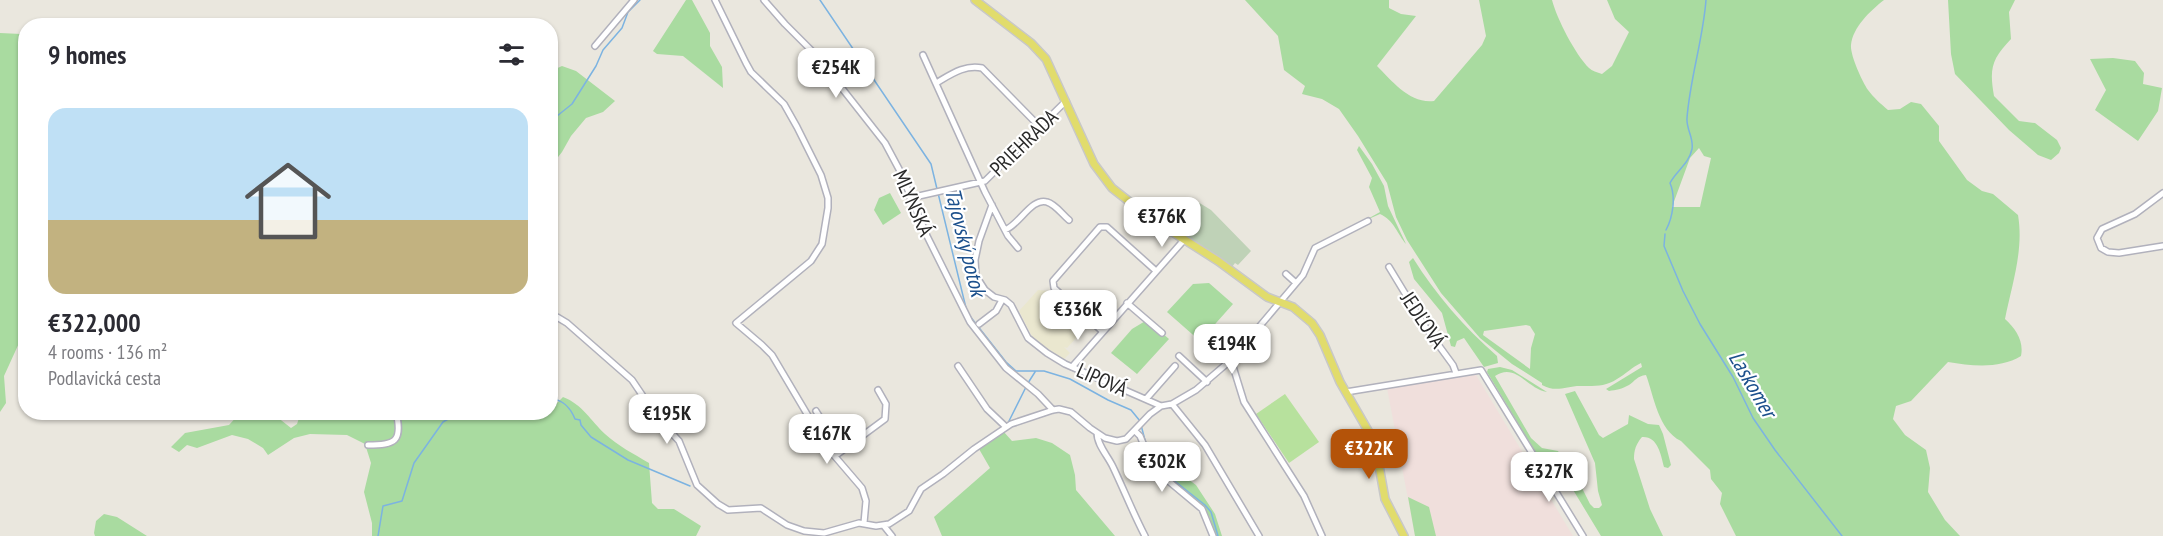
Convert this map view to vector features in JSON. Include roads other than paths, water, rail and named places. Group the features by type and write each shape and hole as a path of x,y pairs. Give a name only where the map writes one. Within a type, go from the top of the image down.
{"main road":[{"path":"975,0 1037,48 1050,66 1091,157 1105,180 1136,207 1218,261 1267,297 1293,307 1312,323 1320,335 1336,373 1373,440 1384,493 1404,536"}],"street":[{"path":"595,46 634,0"},
{"path":"715,0 751,72 784,104 821,175 828,198 824,235 818,253 812,261 736,323 772,355 826,446 836,455 864,494 866,510 864,524"},
{"name":"MLYNSKÁ","path":"764,0 818,57 880,135 895,160 927,236 951,280 964,313 1006,368 1053,410"},
{"path":"923,55 981,183 1005,230 1018,248"},
{"path":"936,83 963,69 982,68 1040,127"},
{"name":"PRIEHRADA","path":"910,198 981,183 1066,102"},
{"path":"2163,193 2135,214 2102,229 2097,238 2101,248 2113,253 2163,246"},
{"path":"1005,230 1013,226 1034,204 1040,201 1050,204 1069,220"},
{"name":"LIPOVÁ","path":"992,205 979,242 975,266 976,276 985,290 994,297 1008,302 1032,342 1055,359 1161,406"},
{"path":"558,318 626,374 679,441 697,484 723,508 733,510 761,508 791,527 817,533 854,524 884,526 909,511 921,489 1006,427 1053,410 1071,412 1097,433 1117,441 1126,439 1161,406 1172,404 1207,382 1231,360 1304,273 1315,248 1368,221"},
{"path":"1102,331 1052,284 1100,227 1107,227 1156,271"},
{"path":"1072,367 1184,240"},
{"name":"JEDĽOVÁ","path":"1389,267 1419,318 1453,364 1456,374"},
{"path":"1286,274 1296,283"},
{"path":"979,324 996,310 1002,300"},
{"path":"1127,303 1162,333"},
{"path":"1179,356 1207,382"},
{"path":"1231,360 1244,402 1292,477 1322,536"},
{"path":"958,366 987,408 1006,427"},
{"path":"1146,399 1175,366"},
{"name":"JEDĽOVÁ","path":"1346,392 1481,370 1583,536"},
{"path":"836,455 885,419 886,404 878,390"},
{"path":"1172,404 1205,445 1259,536"},
{"path":"816,411 834,440 836,455"},
{"path":"368,445 389,445 396,440 399,431 397,420"},
{"path":"1137,429 1148,455 1160,474 1202,509 1213,536"},
{"path":"1097,433 1098,441 1112,464 1145,536"},
{"path":"884,526 892,536"}],"waterway":[{"path":"558,115 572,104 596,66 603,50 622,28 628,12 640,0"},
{"name":"Tajovský potok","path":"820,0 931,164 937,189"},
{"name":"Laskomer","path":"1666,230 1673,207 1670,183 1688,159 1692,149 1687,118 1706,0"},
{"name":"Tajovský potok","path":"938,193 966,308"},
{"name":"Laskomer","path":"1665,234 1664,246 1683,291 1700,324 1733,377 1753,418 1842,536"},
{"name":"Tajovský potok","path":"969,315 1006,362 1016,371 1044,371 1070,379 1131,410 1140,421"},
{"path":"1028,383 1035,372"},
{"path":"1008,423 1026,387"},
{"path":"558,401 566,405 575,419 580,420 581,425 591,437 628,460 690,486"},
{"path":"378,536 383,506 402,501 414,463 446,420"},
{"name":"Tajovský potok","path":"1141,425 1146,444"},
{"name":"Tajovský potok","path":"1149,451 1167,475 1211,512 1218,536"}]}
